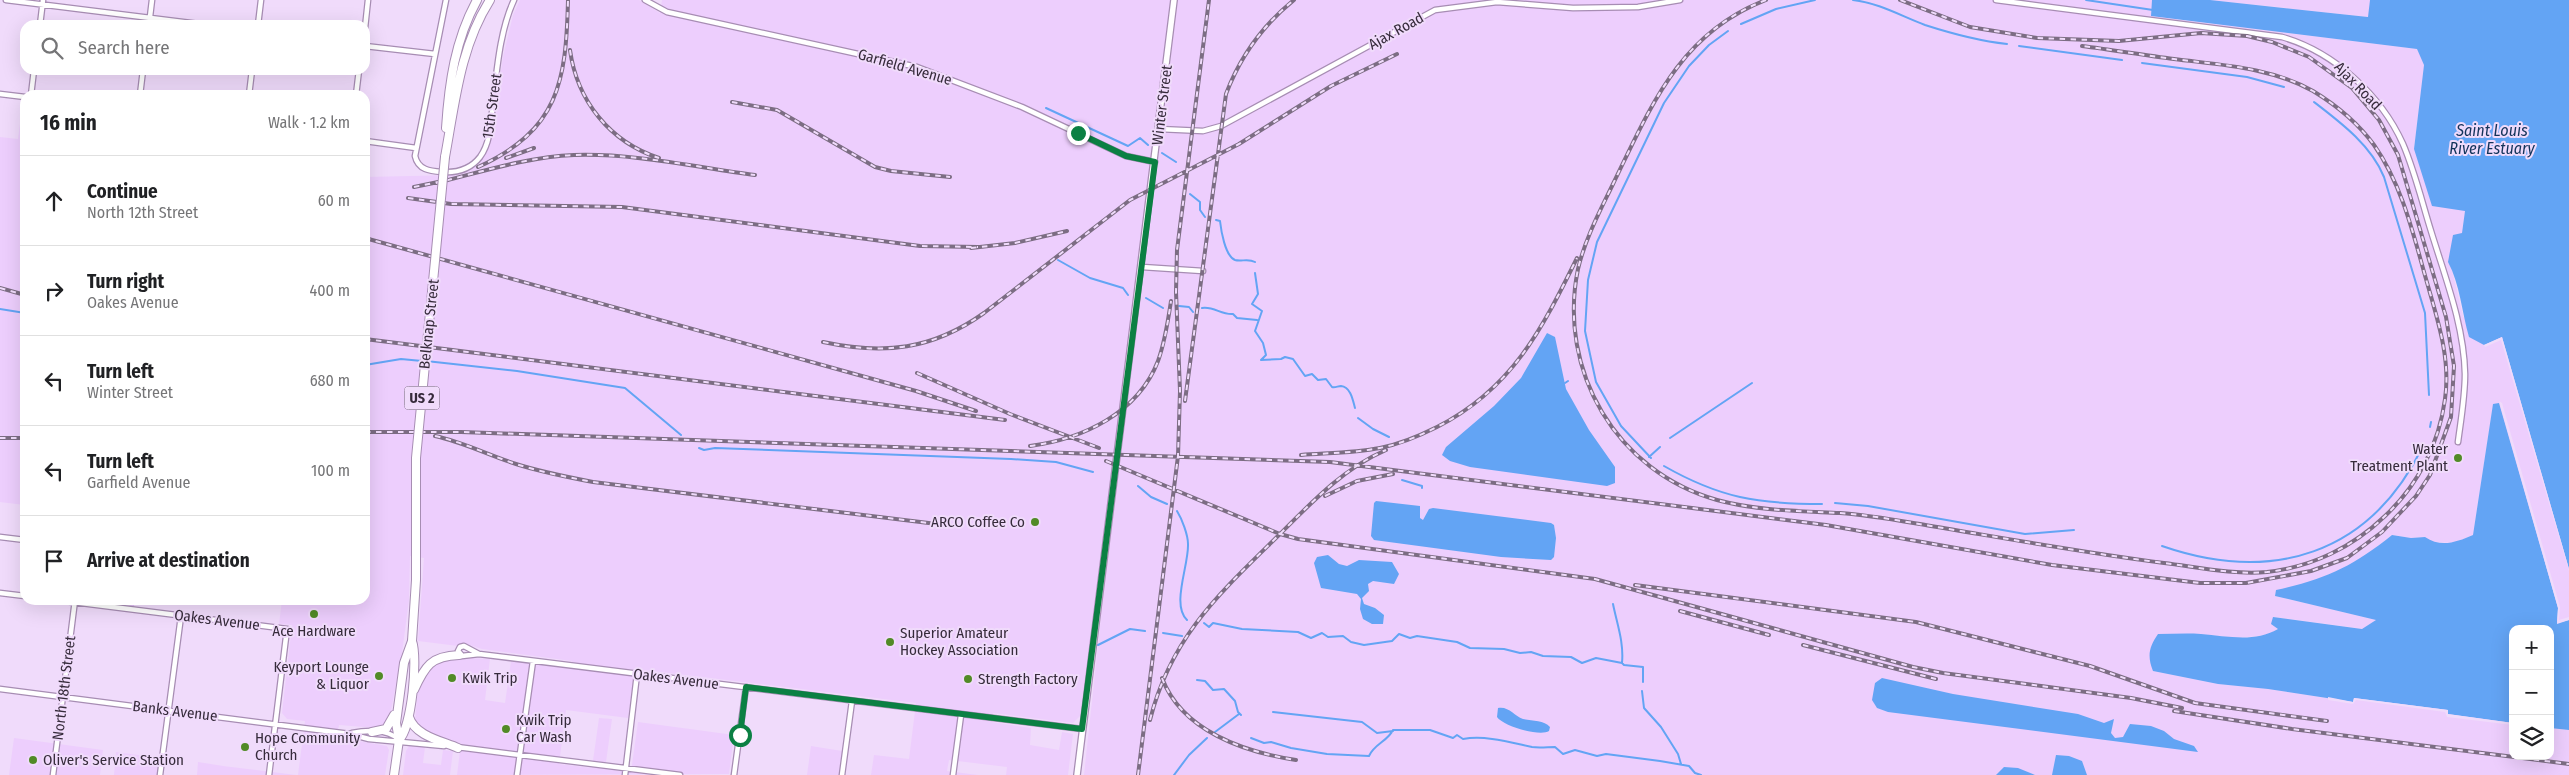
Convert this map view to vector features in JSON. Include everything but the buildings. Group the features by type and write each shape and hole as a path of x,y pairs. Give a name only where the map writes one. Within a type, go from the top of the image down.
{"highway":[{"name":"Belknap Street","path":"412,641 416,580 416,458 445,157 448,94 465,26 477,0"},
{"name":"Belknap Street","path":"445,157 465,57 477,24 490,0"},
{"name":"US 2","path":"394,775 399,740 396,723 402,672 412,641"},
{"name":"US 2","path":"399,740 405,732 409,713 414,654 412,641"},
{"path":"411,696 421,675 432,662 442,656 459,655"},
{"path":"372,732 384,730 392,722 402,672"},
{"path":"409,713 411,722 417,730 458,748"}],"street":[{"path":"6,0 42,2 166,20"},
{"path":"150,18 152,0"},
{"path":"259,20 261,0"},
{"path":"366,20 368,0"},
{"path":"370,142 416,148 446,0"},
{"name":"15th Street","path":"416,148 415,156 418,164 425,169 437,171 462,171 482,155 488,140 501,49 514,0"},
{"name":"Garfield Avenue","path":"645,0 667,12 917,67 1031,111 1126,156 1155,162"},
{"name":"Winter Street","path":"1077,775 1174,0"},
{"name":"Ajax Road","path":"1159,129 1204,131 1221,126 1434,10 1497,2 1573,8 1638,7 1680,0"},
{"name":"Ajax Road","path":"1996,0 2272,35 2315,49 2341,67 2387,117 2408,158 2446,280 2460,336 2464,386 2458,442"},
{"path":"40,20 42,2"},
{"path":"370,47 435,54"},
{"path":"32,90 33,75"},
{"path":"141,90 143,75"},
{"path":"250,90 251,75"},
{"path":"357,90 359,75"},
{"path":"0,94 20,96"},
{"path":"1142,267 1203,271"},
{"path":"0,537 20,539"},
{"path":"0,593 20,595"},
{"name":"North 18th Street","path":"53,775 74,605"},
{"name":"Oakes Avenue","path":"103,605 288,629 276,724"},
{"path":"160,775 181,616"},
{"name":"Oakes Avenue","path":"479,654 467,657 459,655 459,648 463,646 479,654 1082,729"},
{"path":"517,775 533,661"},
{"path":"625,775 637,674"},
{"path":"734,775 746,687"},
{"name":"Banks Avenue","path":"0,689 276,724 350,734 372,739 399,740 680,775"},
{"path":"842,775 852,701"},
{"path":"954,775 961,715"},
{"path":"269,775 276,724"},
{"name":"Banks Avenue","path":"350,734 372,732 390,734 399,740"}],"shaded area":[{"path":"520,0 639,0 660,13 662,0 1171,0 1110,494 1080,716 1073,723 993,713 992,722 1031,728 1030,745 1059,750 1062,732 1073,734 1068,775 1006,775 1007,767 949,760 947,771 978,775 871,775 874,755 909,759 916,703 635,669 628,718 566,710 559,764 592,768 599,718 612,719 605,769 631,772 638,722 734,735 729,774 457,775 461,743 450,741 421,729 415,721 418,688 431,666 452,657 490,659 485,700 505,703 511,661 570,669 572,661 482,649 463,643 458,646 418,641 424,558 410,556 409,600 402,653 390,716 384,726 377,728 339,725 337,737 387,746 389,750 385,775 298,775 305,721 287,719 282,713 292,625 279,624 281,605 370,605 370,177 456,175 471,170 480,163 490,142 503,57 513,15"},
{"path":"1178,0 2152,0 2151,16 2417,49 2424,65 2414,149 2465,211 2462,233 2448,262 2452,270 2463,316 2484,345 2502,337 2569,569 2569,620 2557,624 2558,608 2499,403 2493,405 2473,535 2454,543 2433,542 2425,537 2411,538 2392,535 2365,557 2343,570 2312,582 2276,591 2275,596 2376,620 2363,629 2274,617 2278,629 2269,635 2237,638 2199,634 2158,634 2153,671 2218,684 2268,689 2353,702 2354,698 2448,710 2448,714 2509,722 2509,760 2554,760 2554,728 2569,730 2569,775 1084,775 1102,608"},
{"path":"2210,0 2370,0 2369,17"},
{"path":"20,124 20,504 0,502 0,137 18,139"},
{"path":"14,738 103,750 100,775 9,775"},
{"path":"409,746 425,747 423,763 441,765 443,750 453,751 450,775 403,775 406,751"},
{"path":"811,746 842,751 840,775 807,775"},
{"path":"116,752 160,758 158,775 114,775"},
{"path":"198,762 223,766 296,775 197,775"}],"water":[{"name":"Saint Louis River Estuary","path":"2152,0 2210,0 2368,17 2370,0 2569,0 2569,569 2502,337 2484,345 2469,337 2458,289 2448,262 2453,235 2462,233 2465,211 2432,206 2414,149 2424,65 2417,49 2151,16"},
{"path":"1547,333 1555,337 1566,389 1589,430 1615,467 1615,483 1607,486 1470,467 1450,461 1442,455 1446,447 1494,406 1521,378"},
{"path":"2499,403 2558,608 2557,623 2569,620 2569,730 2554,728 2554,625 2509,625 2509,722 2447,714 2448,710 2354,698 2353,702 2268,689 2218,684 2153,671 2150,652 2158,634 2196,634 2240,638 2260,636 2278,629 2271,624 2273,617 2362,629 2376,620 2275,596 2276,590 2310,581 2351,564 2392,535 2411,538 2425,537 2437,542 2449,543 2473,535 2493,404"},
{"path":"1376,501 1420,506 1420,518 1423,520 1429,509 1433,508 1551,523 1554,525 1556,538 1554,557 1551,560 1501,557 1374,540 1371,536 1374,503"},
{"path":"1328,555 1339,564 1347,566 1359,560 1392,562 1399,574 1394,584 1373,581 1368,584 1369,591 1362,598 1364,604 1375,608 1384,615 1383,624 1372,624 1363,619 1360,609 1361,599 1357,594 1321,588 1314,563 1317,557"},
{"path":"1882,678 1953,694 2078,714 2104,723 2114,719 2111,733 2115,738 2123,737 2130,724 2151,726 2164,731 2174,739 2194,746 2198,752 1888,712 1877,708 1872,700 1875,683"},
{"path":"1498,708 1508,710 1523,719 1545,723 1550,727 1549,731 1530,732 1506,724 1497,717"},
{"path":"2056,755 2069,756 2082,761 2087,775 2052,775"},
{"path":"2004,767 2018,768 2035,775 1996,775"}],"pier":[{"path":"2502,337 2569,571 2501,340 2485,347 2484,345"},
{"path":"2499,401 2502,403 2560,607 2559,620 2569,617 2569,620 2557,624 2558,608"},
{"path":"2328,697 2353,702 2354,698 2448,710 2448,714 2509,722 2509,725 2447,717 2445,712 2356,700 2353,704 2328,700"}],"waterway":[{"path":"1741,24 1776,9 1815,0"},
{"path":"1853,0 1881,7 1925,25 1976,39 2007,44"},
{"path":"2086,0 2153,10"},
{"path":"1651,458 1621,426 1596,382 1585,331 1588,280 1597,242 1664,103 1689,66 1709,45 1728,31"},
{"path":"2019,46 2122,60"},
{"path":"2142,63 2247,77 2284,87"},
{"path":"2314,102 2363,144 2384,177 2425,313 2429,395"},
{"path":"1046,108 1128,146 1140,138 1148,145"},
{"path":"1162,153 1176,162"},
{"path":"1190,194 1200,202 1200,210 1205,217"},
{"path":"1216,220 1220,221 1224,242 1232,258 1255,262"},
{"path":"1058,260 1090,278 1123,288 1128,295"},
{"path":"1255,273 1258,294 1252,304 1262,311 1255,331 1263,343 1266,355 1261,360 1285,357 1293,359 1305,376 1312,374 1318,380 1326,379 1332,387 1341,386 1347,389 1355,408"},
{"path":"1146,298 1163,308"},
{"path":"1179,306 1189,307 1193,312"},
{"path":"1202,308 1210,308 1233,314 1237,318 1257,320"},
{"path":"0,309 20,312"},
{"path":"370,364 401,359 422,361"},
{"path":"426,361 517,371 625,388 681,435"},
{"path":"1670,438 1752,383"},
{"path":"1358,418 1373,429 1389,437"},
{"path":"2430,427 2431,422"},
{"path":"1649,457 1660,447"},
{"path":"699,448 704,450 715,448 1011,459 1056,462 1093,472"},
{"path":"2162,546 2203,557 2242,562 2279,560 2313,551 2345,536 2374,514 2400,484 2422,448"},
{"path":"1664,466 1703,485 1740,497 1778,503 1822,504"},
{"path":"1402,480 1422,486 1422,488"},
{"path":"1138,486 1151,497 1167,504"},
{"path":"1835,503 1868,506 2025,534 2074,530"},
{"path":"1177,511 1188,540 1188,553 1181,595 1182,613 1187,620"},
{"path":"1613,604 1621,640 1622,663 1624,665 1643,667 1643,682"},
{"path":"1204,623 1209,627 1213,623 1242,629 1298,632 1311,638 1322,633 1328,637 1343,636 1351,642 1364,645 1392,641 1399,634 1410,638 1417,636 1457,642 1470,648 1504,649 1520,653 1531,652 1543,656 1571,657 1582,663 1596,658 1622,663"},
{"path":"1098,645 1130,629 1145,631"},
{"path":"1163,633 1182,636"},
{"path":"1197,680 1205,681 1213,690 1224,689 1235,701 1238,712 1241,715"},
{"path":"1642,691 1644,708 1661,727 1678,754 1681,764"},
{"path":"1273,712 1362,722 1377,733 1393,731"},
{"path":"1215,732 1239,714"},
{"path":"1251,738 1264,743 1271,742 1291,748 1327,754 1369,756 1374,748 1388,737 1393,730 1430,730 1453,738 1457,735 1463,739 1488,738 1532,747 1555,747 1563,754 1575,750 1597,756 1606,754 1660,761 1689,766 1695,773 1701,775"},
{"path":"1174,775 1189,755 1207,738"}],"railway":[{"path":"478,167 505,153 526,137 542,120 553,100 560,79 564,55 568,0"},
{"path":"1138,775 1178,456 1180,391 1176,292 1177,250 1209,0"},
{"path":"1185,401 1226,94 1238,67 1254,42 1272,20 1294,0"},
{"path":"1766,0 1736,14 1711,32 1690,52 1672,75 1655,100 1641,127 1598,215 1581,258 1574,307 1577,344 1586,380 1602,412 1624,442 1650,466 1681,486 1732,504 1778,510 1840,513 1874,517 2228,572 2267,572 2300,566 2331,554 2373,527 2397,504 2407,491 2417,477 2432,448 2438,432 2445,399 2446,368 2442,338 2406,210 2392,176 2374,145 2354,122 2322,96 2297,83 2245,68 2082,46"},
{"path":"370,432 461,432 1330,462 1826,525 2052,565 2200,583 2246,583 2311,571 2347,558 2382,532 2416,496 2430,475 2451,417 2454,366 2446,317 2398,155 2379,120 2352,88 2309,57 2272,42 2247,36 2201,33 2119,41 2037,38 1970,27 1900,0"},
{"path":"570,50 580,86 588,102 599,117 625,142 659,158"},
{"path":"823,342 867,348 907,346 926,342 965,325 984,313 1130,200 1239,144 1331,86 1397,54"},
{"path":"732,102 777,110 875,167 891,171 950,177"},
{"path":"506,158 534,148"},
{"path":"436,183 522,162 574,155 642,158 755,175"},
{"path":"414,187 443,181"},
{"path":"408,198 451,204 622,207 920,246 978,247"},
{"path":"971,248 1015,243 1067,231"},
{"path":"370,239 916,391 976,411"},
{"path":"1301,455 1380,448 1423,434 1463,412 1486,395 1522,355 1551,309 1577,258"},
{"path":"0,288 20,294"},
{"path":"1030,446 1070,437 1089,430 1123,409 1137,395 1149,379 1158,361 1171,301"},
{"path":"370,340 1005,420"},
{"path":"917,373 1010,414 1099,448"},
{"path":"435,436 525,467 593,482 945,525"},
{"path":"0,438 20,438"},
{"path":"1150,720 1159,690 1171,664 1185,640 1218,596 1329,487 1356,466 1386,450"},
{"path":"1106,461 1280,534 1298,539 1595,579 1913,667 1943,673 2131,698 2182,708"},
{"path":"1325,496 1357,481 1393,474"},
{"path":"1635,585 1916,622 2090,666 2195,703 2327,721"},
{"path":"1680,611 1769,635"},
{"path":"1803,645 1936,679"},
{"path":"1162,678 1171,696 1184,712 1199,725 1236,745 1296,760"},
{"path":"2174,711 2292,729 2569,764"}],"place":[{"name":"Water Treatment Plant","path":"2458,458"},
{"name":"ARCO Coffee Co","path":"1035,522"},
{"name":"Ace Hardware","path":"314,614"},
{"name":"Superior Amateur Hockey Association","path":"890,642"},
{"name":"Keyport Lounge & Liquor","path":"379,676"},
{"name":"Kwik Trip","path":"452,678"},
{"name":"Strength Factory","path":"968,679"},
{"name":"Kwik Trip Car Wash","path":"506,729"},
{"name":"Hope Community Church","path":"245,747"},
{"name":"Oliver's Service Station","path":"33,760"}],"route":[{"path":"740,735 746,687 1082,729 1155,162 1126,156 1078,133"}]}
